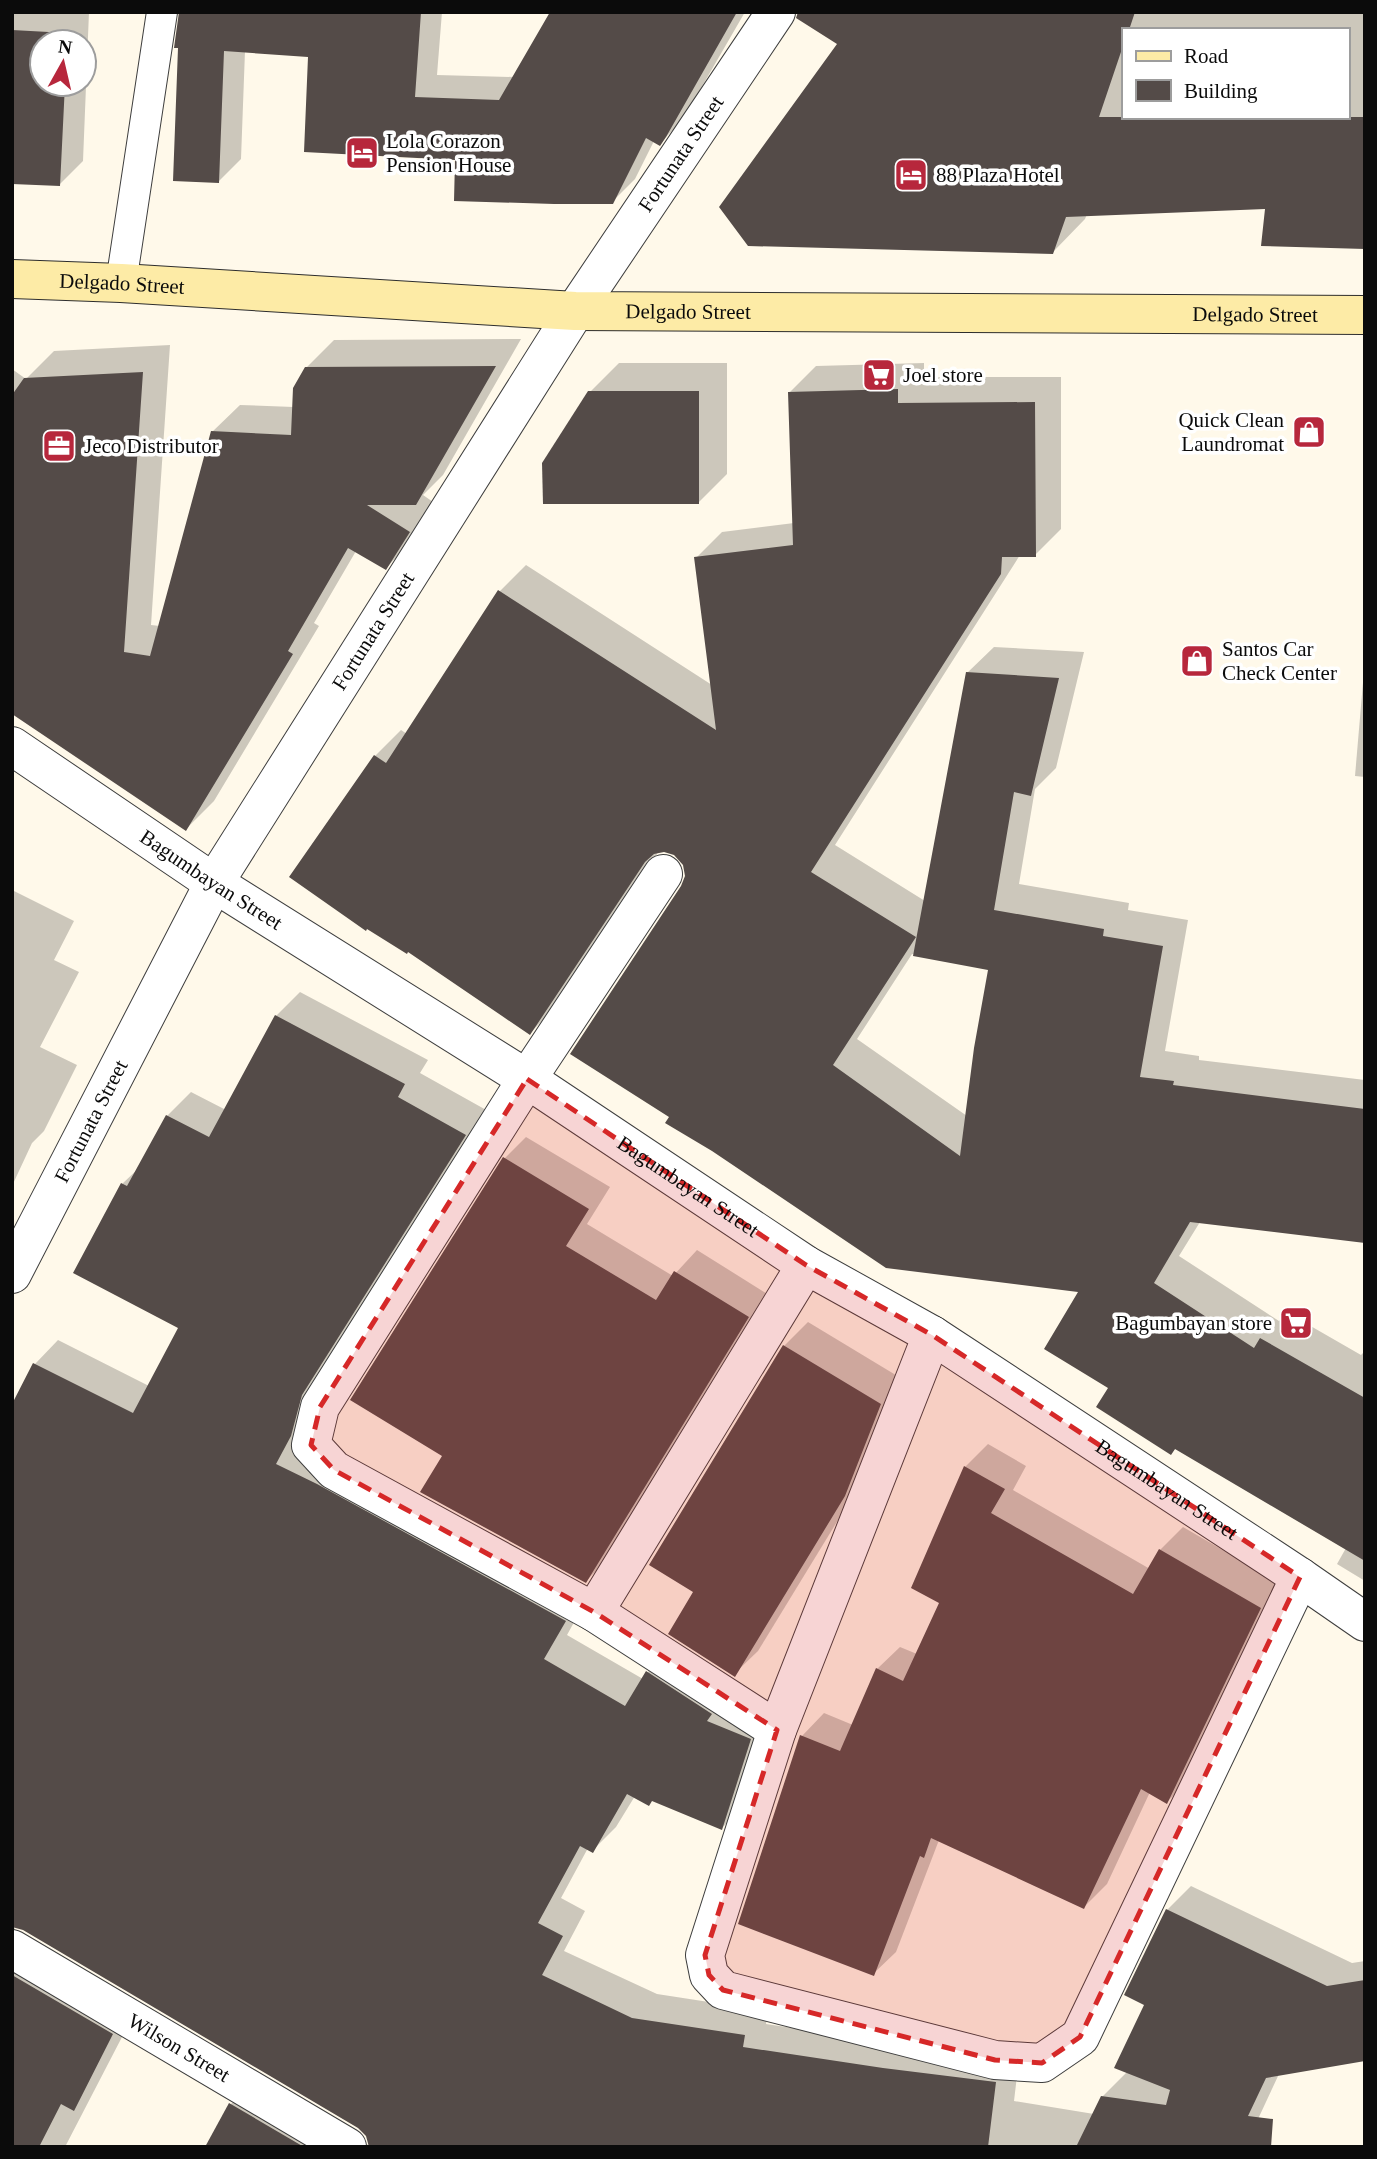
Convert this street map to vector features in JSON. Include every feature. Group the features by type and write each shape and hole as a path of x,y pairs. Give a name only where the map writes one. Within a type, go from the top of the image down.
{"street":[{"name":"Fortunata Street","path":"12,1274 214,883 575,310 776,12"},
{"name":"Delgado Street","path":"12,279 575,310 1365,315"},
{"name":"Bagumbayan Street","path":"12,746 214,883 527,1079 806,1265 932,1335 1365,1622"},
{"path":"663,874 527,1079 320,1407 311,1446 334,1470 594,1612 777,1730"},
{"path":"594,1612 806,1265"},
{"path":"932,1335 777,1730 705,1955 709,1975 723,1990 995,2060 1042,2063 1080,2037 1300,1577"},
{"name":"Wilson Street","path":"12,1949 347,2147"}],"lane":[{"path":"121,283 162,12"}],"highlighted area":[{"path":"527,1079 806,1265 932,1335 1300,1577 1080,2037 1042,2063 995,2060 723,1990 709,1975 705,1955 777,1730 594,1612 334,1470 311,1445 320,1407"}],"building":[{"path":"179,12 421,12 415,97 499,100 550,12 737,12 666,137 660,146 646,138 613,204 554,204 454,201 455,160 304,152 308,57 224,51 219,183 173,181 178,48 174,48"},
{"path":"798,12 1135,12 1130,28 1122,28 1122,49 1099,117 1365,117 1365,249 1261,246 1265,209 1066,217 1053,254 748,246 719,207 837,44 796,18"},
{"path":"12,30 28,31 28,98 64,98 60,186 12,184"},
{"path":"496,366 416,505 367,505 410,532 386,570 348,548 288,651 293,654 186,831 12,714 12,395 24,378 143,372 124,652 150,656 211,431 291,435 293,388 305,367"},
{"path":"898,389 898,403 1035,402 1036,557 1002,557 1001,574 811,872 916,937 833,1065 960,1156 974,1048 988,970 913,956 966,672 1059,678 1031,796 1014,792 994,910 1104,929 1103,936 1163,946 1140,1077 1174,1081 1173,1085 1365,1109 1365,1243 1190,1222 1154,1283 1254,1348 1260,1338 1365,1398 1365,1561 1175,1449 1171,1455 1096,1407 1108,1388 1044,1349 1078,1292 886,1268 712,1151 665,1123 669,1117 570,1054 681,886 685,876 683,865 674,855 664,852 654,854 645,862 530,1035 408,952 407,954 367,929 366,931 289,877 374,755 386,763 498,590 716,730 694,557 793,545 788,392"},
{"path":"588,391 699,391 699,504 543,504 542,463"},
{"path":"275,1015 405,1084 398,1097 466,1135 302,1395 291,1436 276,1464 566,1621 544,1659 625,1706 646,1671 712,1714 707,1721 751,1739 722,1830 652,1801 649,1806 627,1794 593,1853 580,1846 538,1923 563,1936 542,1975 632,2018 745,2035 743,2047 996,2082 988,2147 369,2147 366,2136 358,2128 23,1930 12,1927 12,1404 33,1363 133,1413 178,1328 73,1273 121,1183 127,1186 166,1115 209,1137"},
{"path":"503,1157 589,1209 566,1246 656,1300 674,1271 749,1317 586,1583 420,1492 442,1456 350,1400"},
{"path":"783,1345 881,1404 845,1496 735,1677 668,1634 693,1592 649,1565"},
{"path":"964,1466 1005,1489 991,1513 1133,1594 1159,1549 1261,1608 1167,1804 1141,1789 1084,1909 931,1838 924,1858 920,1856 874,1976 738,1924 800,1735 840,1751 876,1668 903,1681 939,1603 911,1588"},
{"path":"1166,1909 1327,1986 1365,1980 1365,2061 1266,2078 1248,2116 1273,2119 1271,2147 1076,2147 1101,2096 1166,2105 1170,2090 1114,2068 1144,2005 1124,1995"},
{"path":"12,1975 113,2034 74,2111 61,2104 39,2147 12,2147"},
{"path":"229,2103 304,2147 205,2147"}],"place":[{"name":"Lola Corazon Pension House","path":"362,153"},
{"name":"88 Plaza Hotel","path":"911,175"},
{"name":"Joel store","path":"879,375"},
{"name":"Quick Clean Laundromat","path":"1309,432"},
{"name":"Jeco Distributor","path":"59,446"},
{"name":"Santos Car Check Center","path":"1197,661"},
{"name":"Bagumbayan store","path":"1296,1323"}]}
